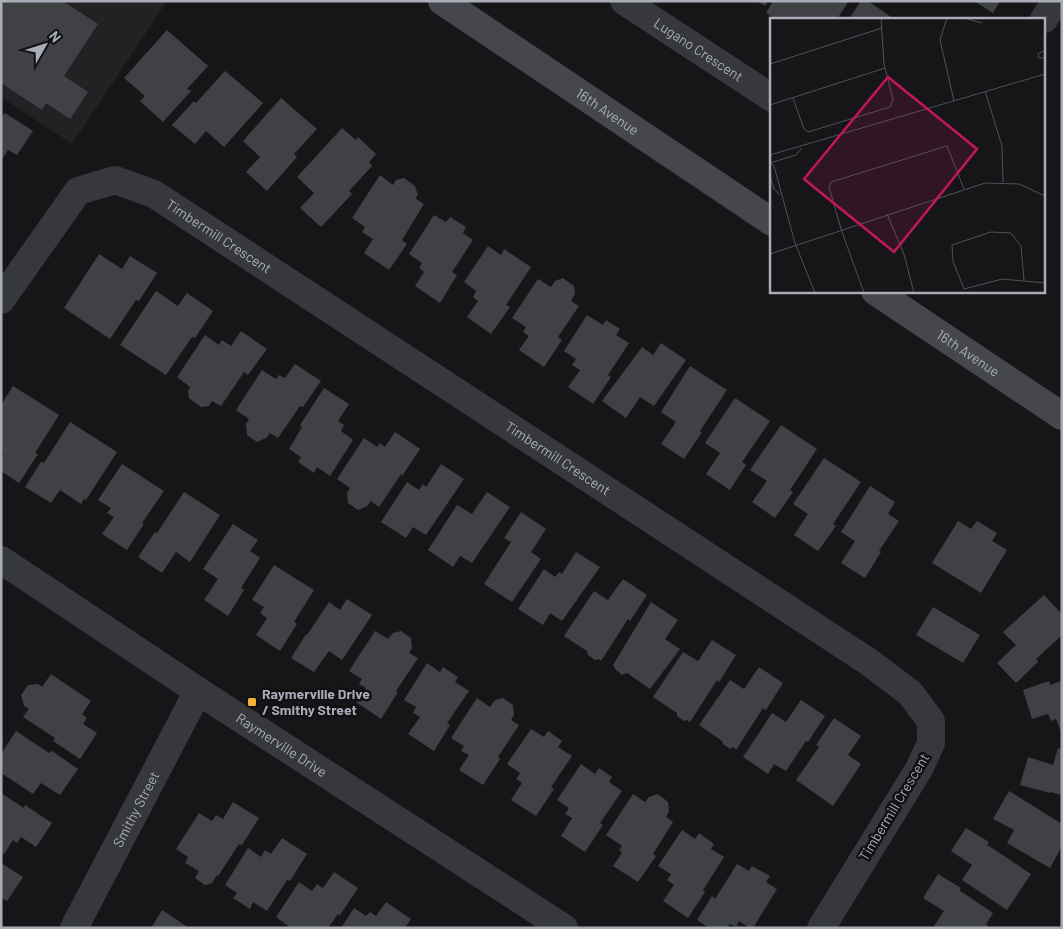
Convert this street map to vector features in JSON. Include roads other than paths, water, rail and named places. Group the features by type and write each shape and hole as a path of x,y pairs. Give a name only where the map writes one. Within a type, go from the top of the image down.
{"main road":[{"name":"16th Avenue","path":"442,1 770,221"},
{"name":"16th Avenue","path":"876,292 1062,416"}],"street":[{"name":"Lugano Crescent","path":"624,1 770,97"},
{"path":"1045,18 1056,1"},
{"name":"Timbermill Crescent","path":"1,300 78,191 115,180 154,194 869,662 910,693 931,720 931,743 919,769 821,928"},
{"name":"Raymerville Drive","path":"1,560 198,691 564,928"},
{"name":"Smithy Street","path":"74,928 198,691"}],"place":[{"name":"Raymerville Drive / Smithy Street","path":"252,702"}]}
